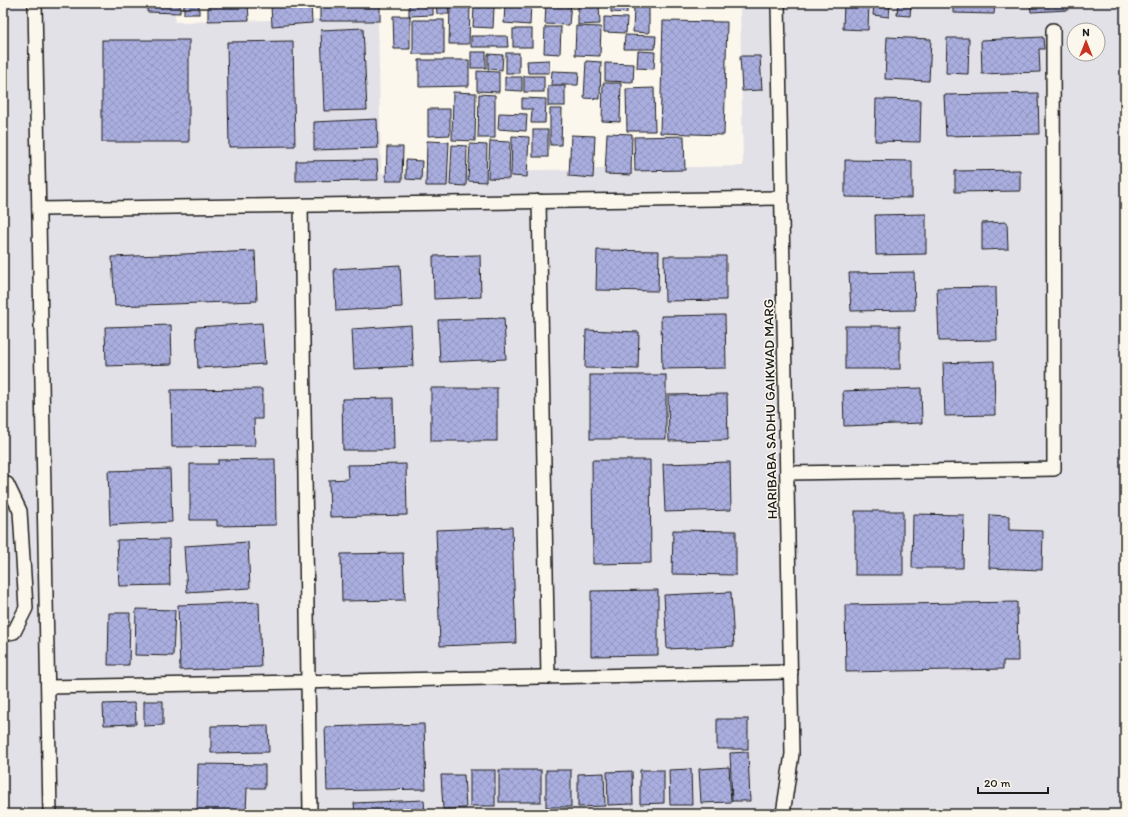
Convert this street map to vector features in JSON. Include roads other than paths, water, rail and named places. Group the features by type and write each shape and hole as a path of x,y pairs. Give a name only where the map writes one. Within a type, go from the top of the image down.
{"lane":[{"path":"35,3 50,814"},
{"name":"HARIBABA SADHU GAIKWAD MARG","path":"778,3 792,754 783,814"},
{"path":"787,473 1054,468 1053,30"},
{"path":"39,209 781,198"},
{"path":"538,202 548,677"},
{"path":"301,205 310,814"},
{"path":"3,484 8,484 20,511 26,608 14,632 3,634"},
{"path":"48,687 791,672"}]}
